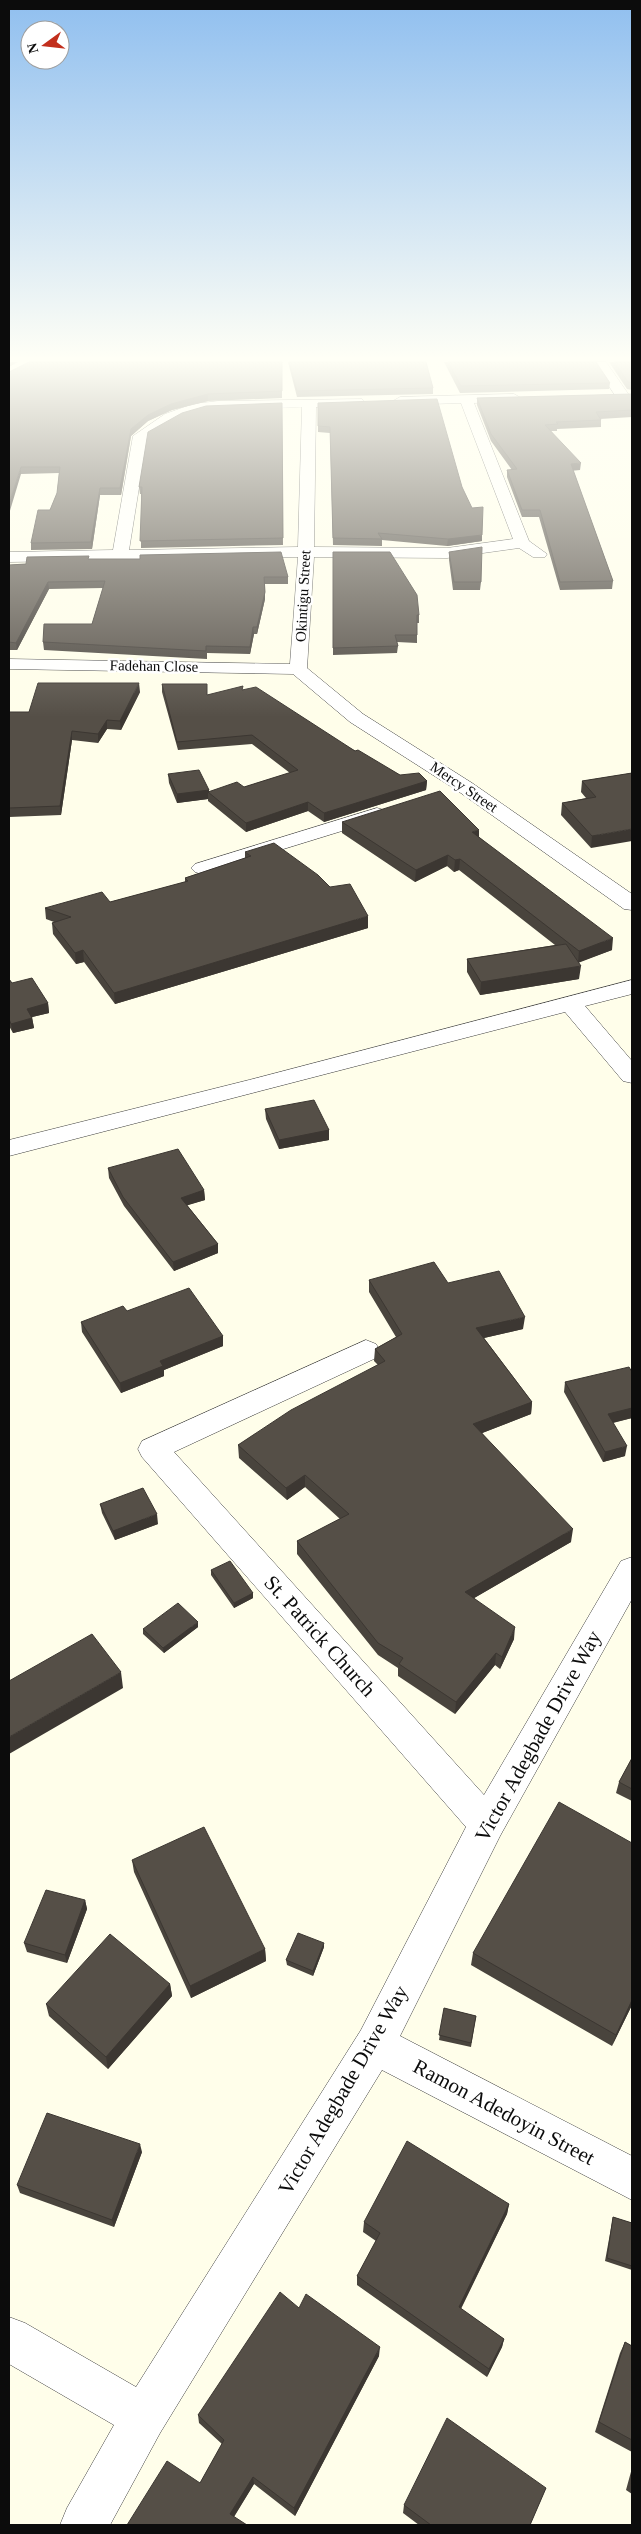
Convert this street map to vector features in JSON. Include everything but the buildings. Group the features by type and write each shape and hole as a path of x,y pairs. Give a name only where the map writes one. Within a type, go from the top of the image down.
{"street":[{"path":"120,554 132,480"},
{"name":"Okintigu Street","path":"298,669 306,552 307,480"},
{"path":"498,480 522,543 538,554"},
{"path":"9,557 306,552 447,553 522,543"},
{"name":"Fadehan Close","path":"9,664 298,669"},
{"name":"Mercy Street","path":"298,669 316,687 344,708 465,787 632,904"},
{"path":"437,795 465,787"},
{"path":"202,868 399,807"},
{"path":"9,1148 252,1087 632,987"},
{"path":"570,1003 632,1076"},
{"name":"St. Patrick Church","path":"366,1352 153,1449 487,1824"},
{"name":"Victor Adegbade Drive Way","path":"84,2525 144,2417 375,2044 487,1824 632,1570"},
{"name":"Ramon Adedoyin Street","path":"375,2044 632,2179"},
{"path":"9,2339 144,2417"}]}
